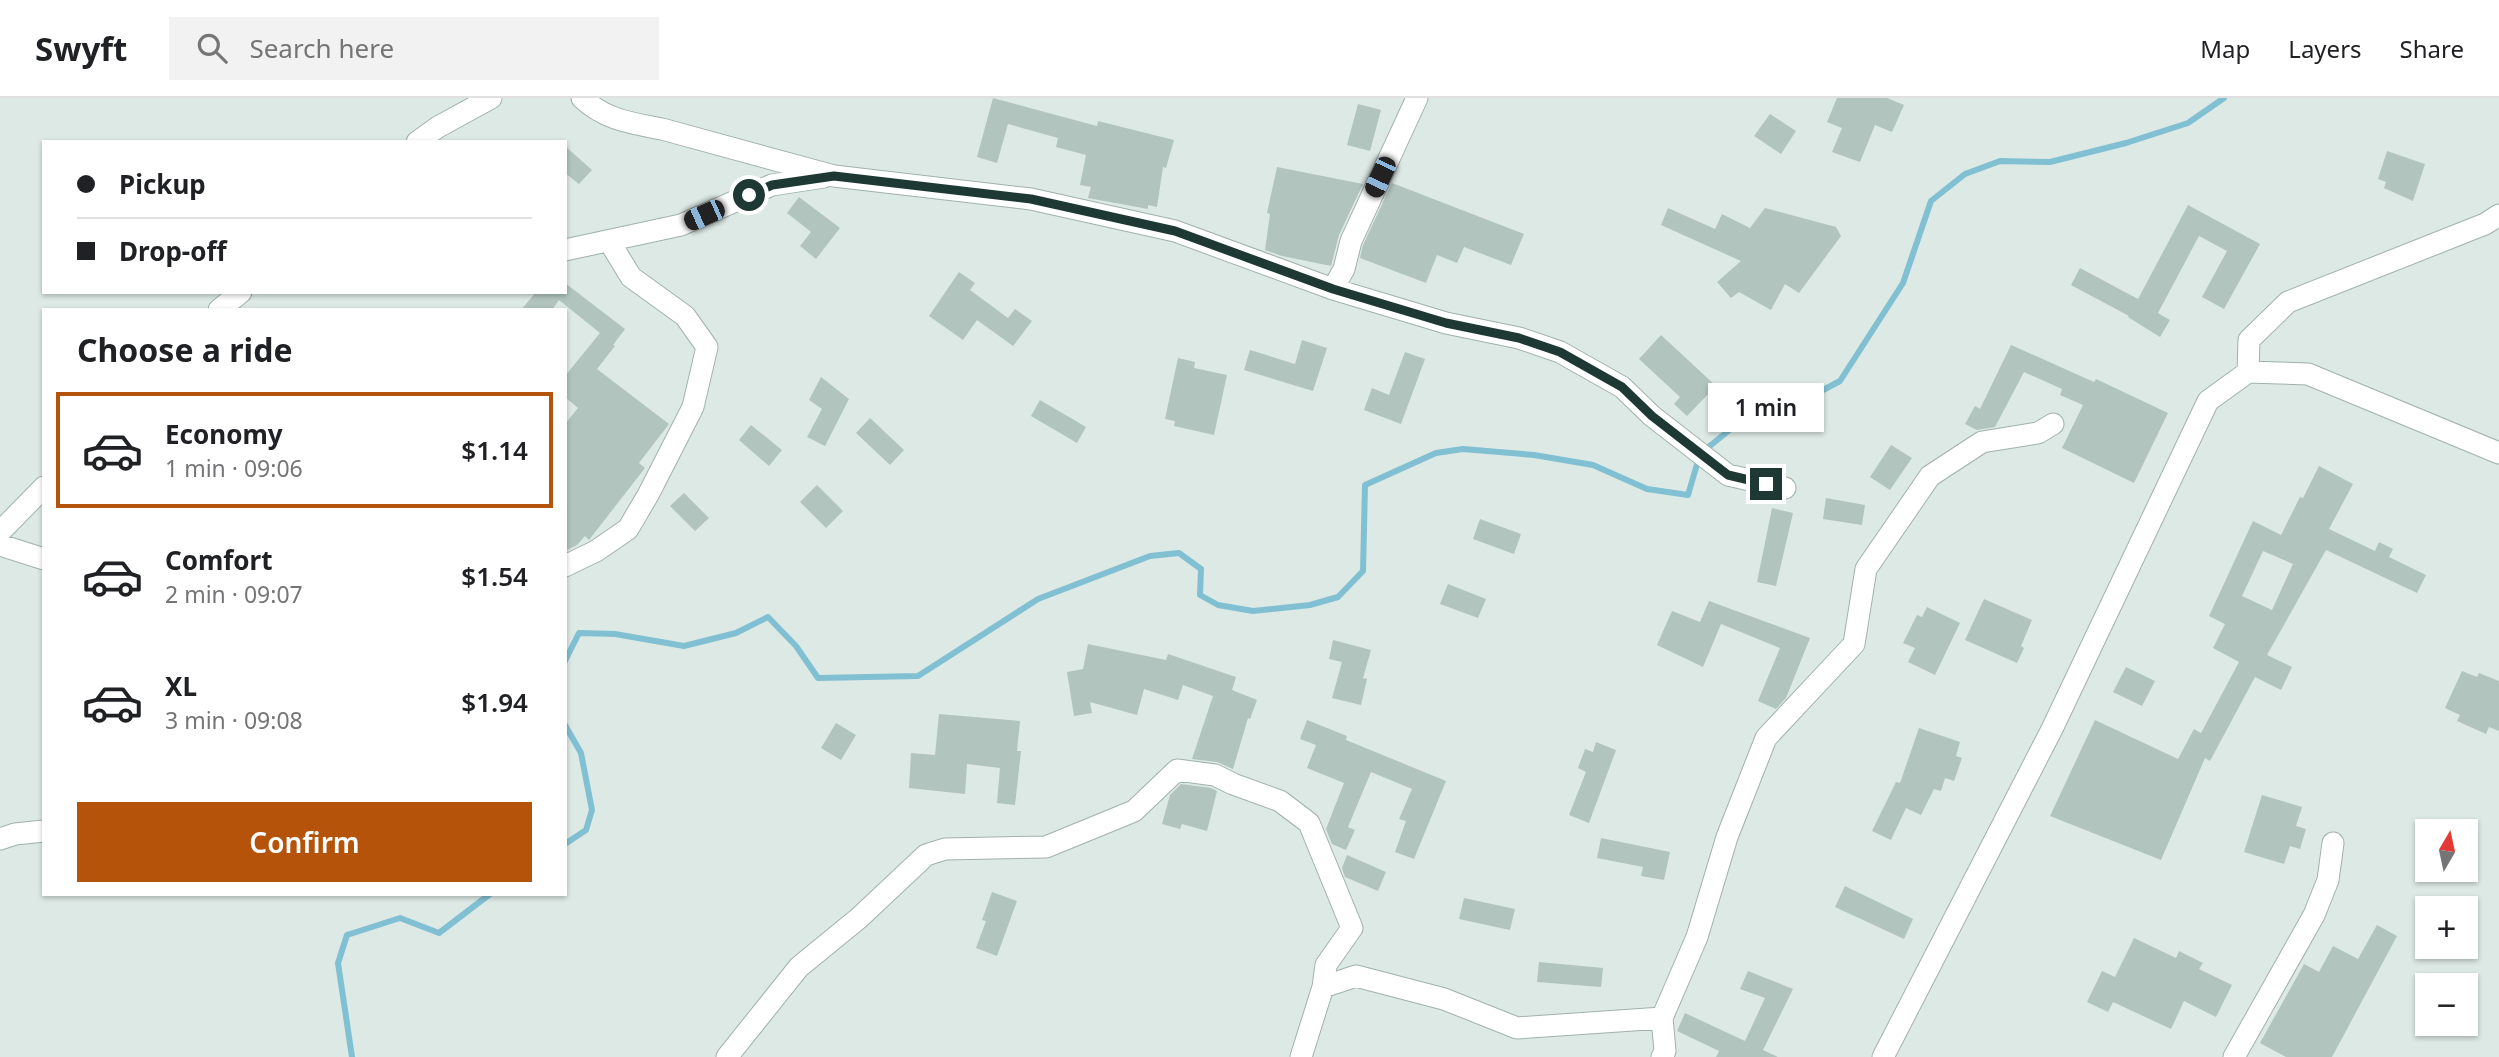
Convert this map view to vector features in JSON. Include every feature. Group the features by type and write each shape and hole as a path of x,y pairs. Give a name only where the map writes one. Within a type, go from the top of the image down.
{"street":[{"path":"420,140 491,98"},
{"path":"582,98 596,111 633,124 834,176 1031,199 1175,231 1333,289 1446,323 1519,338 1560,352 1622,387 1652,416 1728,475 1784,488"},
{"path":"1333,289 1344,269 1351,241 1417,98"},
{"path":"567,250 681,225 772,185 834,176"},
{"path":"2248,372 2249,340 2288,302 2485,224 2499,215"},
{"path":"567,565 596,551 628,528 693,407 707,347 685,316 631,277 609,242"},
{"path":"221,308 239,294"},
{"path":"1883,1057 2052,729 2208,401 2248,372 2308,374 2499,453"},
{"path":"1668,1055 1662,1018 1697,937 1727,836 1766,738 1854,643 1866,569 1930,476 1982,442 2038,433 2053,424"},
{"path":"0,532 42,489"},
{"path":"0,545 42,558"},
{"path":"727,1057 799,967 859,918 926,855 945,849 1046,847 1134,811 1177,770 1216,775 1280,801 1309,823 1352,928 1326,965 1323,987 1301,1057"},
{"path":"0,839 15,834 42,831"},
{"path":"2234,1057 2314,915 2328,880 2333,843"},
{"path":"1323,987 1356,976 1444,999 1517,1028 1662,1018"}],"building":[{"path":"993,98 1097,126 1098,121 1174,140 1166,168 1163,167 1157,207 1148,205 1148,209 1088,198 1091,187 1080,185 1086,155 1056,147 1058,138 1008,124 997,163 977,157"},
{"path":"1837,98 1887,98 1904,105 1892,132 1875,125 1860,162 1832,152 1842,128 1827,122"},
{"path":"1358,104 1381,110 1370,151 1347,145"},
{"path":"1770,114 1796,131 1781,154 1754,136"},
{"path":"567,148 592,170 579,184 567,175"},
{"path":"2387,151 2425,164 2413,201 2384,188 2386,182 2378,179"},
{"path":"1277,167 1363,184 1339,235 1331,266 1265,250 1270,214 1267,213"},
{"path":"1392,183 1524,234 1511,265 1464,247 1457,263 1437,255 1426,283 1360,258 1363,245"},
{"path":"799,197 840,228 816,259 800,246 811,232 787,213"},
{"path":"2188,205 2260,244 2224,309 2202,297 2227,251 2199,236 2158,313 2170,320 2160,337 2129,316 2071,285 2080,268 2138,299"},
{"path":"1668,208 1715,229 1722,214 1750,228 1765,208 1836,227 1841,236 1799,293 1785,284 1771,310 1739,292 1731,298 1717,282 1741,261 1661,225"},
{"path":"959,272 975,283 970,290 1008,318 1015,309 1032,321 1013,346 977,320 963,340 929,316"},
{"path":"567,285 625,329 597,369 669,424 639,463 645,468 589,540 585,536 577,545 567,550 567,422 578,408 567,399 567,374 600,333 559,300 553,308 523,308 534,294 567,294"},
{"path":"1661,335 1716,386 1687,416 1674,404 1680,397 1639,359"},
{"path":"1302,340 1327,348 1313,391 1244,370 1250,350 1295,364"},
{"path":"2011,345 2094,382 2096,379 2168,413 2134,483 2062,448 2083,405 2060,395 2062,389 2024,372 1995,427 1977,430 1965,424 1975,406 1980,409"},
{"path":"1405,352 1425,359 1401,424 1364,410 1372,388 1389,395"},
{"path":"1178,358 1195,362 1194,368 1227,375 1214,435 1174,426 1175,421 1165,419"},
{"path":"821,377 849,399 825,446 807,437 822,409 809,400"},
{"path":"1040,400 1086,427 1077,443 1031,416"},
{"path":"870,418 904,450 890,465 856,433"},
{"path":"751,425 782,450 769,466 739,440"},
{"path":"1891,445 1912,458 1890,490 1870,477"},
{"path":"2319,466 2353,484 2329,529 2375,551 2379,542 2393,549 2389,557 2426,575 2417,593 2326,550 2267,655 2292,667 2281,690 2255,677 2210,761 2205,758 2161,860 2050,816 2095,720 2178,759 2194,729 2201,733 2239,662 2213,648 2225,624 2209,616 2253,521 2281,535 2300,497 2303,498","holes":["2263,551 2293,564 2272,610 2242,596"]},
{"path":"817,485 843,511 826,528 800,502"},
{"path":"684,493 709,518 695,531 670,506"},
{"path":"1826,498 1865,505 1862,525 1823,519"},
{"path":"1772,508 1793,513 1776,586 1757,582"},
{"path":"1480,519 1521,534 1514,554 1473,539"},
{"path":"1448,584 1486,599 1478,618 1440,604"},
{"path":"1984,599 2032,620 2017,663 1965,640"},
{"path":"1709,601 1810,638 1786,698 1776,709 1758,701 1780,648 1721,624 1703,667 1657,645 1672,611 1700,622"},
{"path":"1927,607 1960,623 1935,675 1908,662 1915,648 1903,643 1917,615 1922,617"},
{"path":"1333,640 1371,650 1363,678 1367,679 1361,705 1332,698 1342,662 1329,659"},
{"path":"1088,644 1166,660 1168,654 1236,677 1232,690 1257,700 1250,719 1248,718 1233,769 1217,762 1192,759 1213,696 1183,685 1178,700 1144,689 1137,715 1090,702 1092,713 1074,716 1067,672 1083,669"},
{"path":"2126,667 2155,681 2142,706 2113,692"},
{"path":"2462,671 2477,677 2479,673 2499,681 2499,731 2489,727 2486,734 2457,721 2460,715 2445,708"},
{"path":"939,714 1020,721 1017,751 1021,751 1015,805 997,803 1000,768 967,764 965,794 909,788 911,753 935,755"},
{"path":"1307,720 1347,736 1346,740 1446,781 1414,859 1395,852 1406,821 1399,819 1412,789 1371,772 1348,827 1355,830 1346,850 1332,844 1326,829 1344,783 1307,768 1316,745 1300,739"},
{"path":"836,723 856,735 841,760 821,748"},
{"path":"1919,728 1960,742 1956,756 1962,758 1954,781 1945,778 1941,791 1934,789 1921,815 1906,808 1891,840 1872,831 1896,782 1900,783"},
{"path":"1596,742 1616,750 1589,823 1569,815 1586,772 1578,768 1585,749 1593,752"},
{"path":"1181,784 1217,791 1207,831 1182,824 1180,829 1162,824 1170,795"},
{"path":"2262,795 2302,807 2296,826 2306,829 2300,849 2290,846 2284,864 2244,852"},
{"path":"1601,838 1670,852 1664,880 1641,876 1643,867 1597,858"},
{"path":"1347,855 1386,872 1378,891 1345,877 1342,868"},
{"path":"1845,886 1913,919 1904,939 1835,907"},
{"path":"992,892 1017,901 997,956 976,948 986,921 982,920"},
{"path":"1464,898 1515,909 1510,930 1459,919"},
{"path":"2377,925 2397,936 2332,1057 2286,1057 2260,1043 2304,964 2319,972 2333,946 2358,959"},
{"path":"2134,938 2176,958 2179,951 2203,963 2199,969 2232,985 2216,1017 2184,1001 2171,1029 2113,1002 2108,1012 2087,1002 2102,971 2115,977"},
{"path":"1539,962 1603,968 1601,987 1537,982"},
{"path":"1748,971 1793,989 1763,1050 1778,1057 1716,1057 1719,1051 1677,1031 1685,1013 1745,1041 1765,998 1740,989"}],"waterway":[{"path":"567,657 579,633 615,634 684,646 736,633 768,617 796,646 818,678 918,676 1038,599 1150,556 1179,553 1201,569 1200,595 1218,605 1253,611 1310,605 1338,597 1363,571 1365,485 1436,453 1463,449 1534,455 1593,465 1647,489 1688,495 1700,454 1738,423 1808,398 1840,381 1903,283 1931,201 1965,174 2000,161 2050,162 2126,143 2188,123 2224,98"},
{"path":"567,728 581,753 592,810 586,830 567,843"},
{"path":"352,1057 338,963 347,935 400,918 439,933 487,896"}],"route":[{"path":"749,195 772,185 834,176 1031,199 1175,231 1333,289 1446,323 1519,338 1560,352 1622,387 1652,416 1728,475 1766,484"}]}
